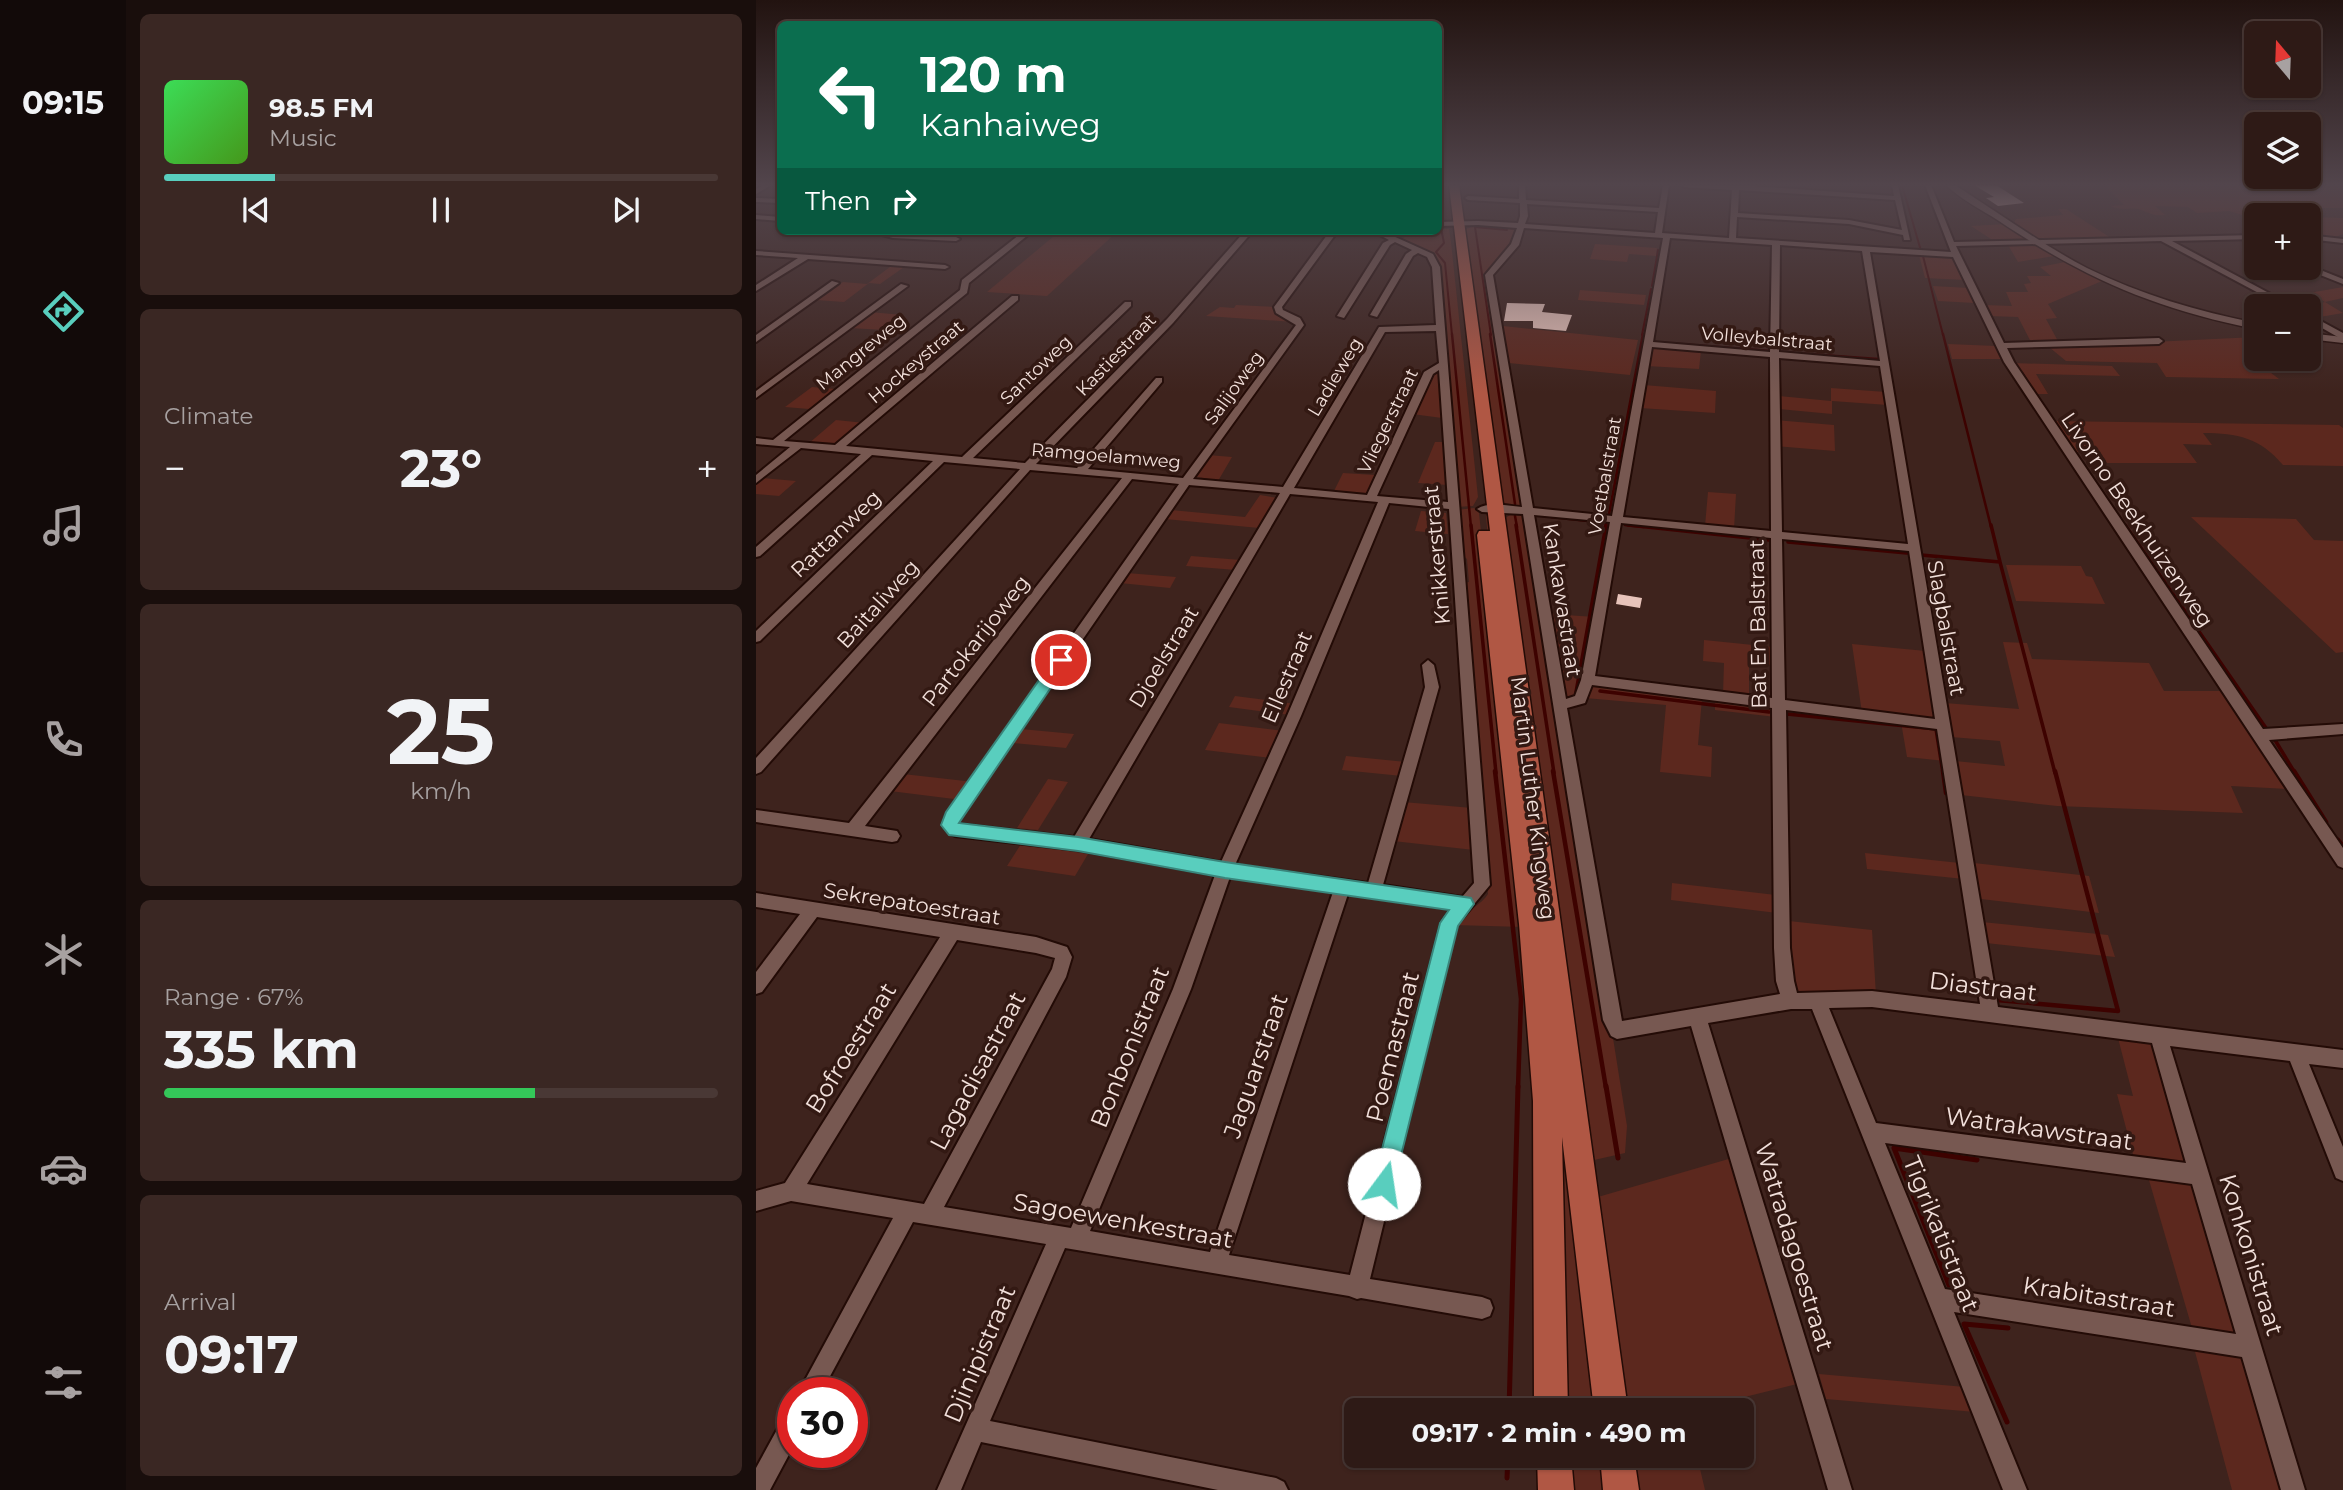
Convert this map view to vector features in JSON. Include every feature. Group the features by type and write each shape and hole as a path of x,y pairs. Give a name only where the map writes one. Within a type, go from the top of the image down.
{"main road":[{"name":"Martin Luther Kingweg","path":"1454,255 1609,1398"},
{"name":"Martin Luther Kingweg","path":"1489,508 1547,1101 1551,1398"},
{"path":"1555,1468 1556,1490"},
{"path":"1618,1468 1621,1490"}],"street":[{"path":"775,255 946,267"},
{"name":"Mangreweg","path":"775,443 964,291 963,286 1001,255"},
{"name":"Kastiestraat","path":"1028,466 1170,321 1229,255"},
{"name":"Salijoweg","path":"1186,481 1300,325 1279,311 1280,304 1317,255"},
{"path":"1341,316 1380,255"},
{"path":"1374,315 1410,255"},
{"name":"Knikkerstraat","path":"1426,255 1436,267 1452,506 1482,867 1482,885 1477,894 1464,904"},
{"name":"Kankawastraat","path":"1507,255 1489,275 1612,1020 1617,1030"},
{"name":"Voetbalstraat","path":"1588,680 1660,255"},
{"name":"Bat En Balstraat","path":"1776,255 1773,355 1782,948 1785,981 1791,1001"},
{"name":"Slagbalstraat","path":"1867,255 1912,548 1944,725 1990,1012"},
{"name":"Livorno Beekhuizenweg","path":"1957,255 2000,346 2029,395 2343,861"},
{"path":"2058,255 2120,286 2189,309 2244,323"},
{"path":"2192,255 2266,294"},
{"path":"756,289 806,257"},
{"path":"2321,273 2343,282"},
{"path":"756,339 835,283"},
{"path":"756,395 904,286"},
{"name":"Hockeystraat","path":"837,449 1015,298"},
{"name":"Santoweg","path":"965,460 1128,304"},
{"path":"2321,325 2343,339"},
{"name":"Ladieweg","path":"1286,490 1382,329 1440,328"},
{"path":"2321,336 2343,339"},
{"path":"2000,346 2159,341"},
{"name":"Volleybalstraat","path":"1647,344 1884,364"},
{"name":"Vliegerstraat","path":"1378,498 1429,372 1442,365"},
{"path":"1080,471 1159,380"},
{"name":"Ramgoelamweg","path":"756,441 1452,506"},
{"path":"756,480 799,445"},
{"path":"756,553 869,452"},
{"name":"Rattanweg","path":"756,638 942,458"},
{"name":"Baitaliweg","path":"756,768 1028,466"},
{"name":"Partokarijoweg","path":"853,830 1129,476"},
{"path":"1186,481 952,817 950,825 955,830 1078,844 1225,870 1374,889 1464,904"},
{"name":"Djoelstraat","path":"1078,844 1286,490"},
{"name":"Ellestraat","path":"1225,870 1294,716 1378,498"},
{"path":"1489,508 1912,548"},
{"path":"1374,889 1432,687 1428,665"},
{"path":"1559,706 1580,699 1588,680 1944,725"},
{"path":"2259,735 2343,729"},
{"path":"756,816 892,836"},
{"name":"Bonbonistraat","path":"1068,1240 1182,989 1225,870"},
{"name":"Jaguarstraat","path":"1216,1263 1343,885"},
{"name":"Sekrepatoestraat","path":"756,900 1061,951"},
{"name":"Poemastraat","path":"1357,1289 1449,923 1464,904"},
{"path":"756,986 814,909"},
{"name":"Bofroestraat","path":"791,1191 953,931"},
{"name":"Lagadisastraat","path":"930,1213 1060,971 1064,957 1061,951"},
{"name":"Tigrikatistraat","path":"1817,999 2015,1490"},
{"name":"Diastraat","path":"1617,1030 1698,1019 1791,1001 1872,999 2343,1059"},
{"name":"Watradagoestraat","path":"1698,1019 1840,1490"},
{"name":"Konkonistraat","path":"2158,1035 2293,1490"},
{"path":"2297,1053 2343,1171"},
{"name":"Watrakawstraat","path":"1872,1132 2200,1175"},
{"name":"Sagoewenkestraat","path":"756,1201 791,1191 1357,1289 1482,1308"},
{"path":"818,1377 907,1212"},
{"name":"Djinipistraat","path":"949,1490 1068,1240"},
{"name":"Krabitastraat","path":"1938,1298 2251,1347"},
{"path":"976,1430 1276,1490"},
{"path":"757,1490 777,1453"}],"shaded area":[{"path":"1032,255 1092,255 1047,296 987,292"},
{"path":"1427,255 1452,255 1478,497 1473,506 1456,507 1439,264"},
{"path":"1467,255 1503,255 1491,268 1523,506 1503,505"},
{"path":"1591,255 1629,255 1627,262 1590,259"},
{"path":"1919,255 1953,257 1965,280 1925,278"},
{"path":"2014,255 2054,256 2018,262"},
{"path":"2065,262 2102,281 2048,304 2057,318 2046,319 2059,343 2032,344 2018,317 1989,316 1984,305 2012,306 2006,292 2028,292 2024,284 2031,283 2027,276 2051,276 2040,267"},
{"path":"894,264 907,265 880,284 869,283 844,302 816,300 843,282 867,284"},
{"path":"1933,286 1969,288 1975,303 1938,301"},
{"path":"2343,287 2343,298 2325,302 2321,300 2321,294 2309,293"},
{"path":"1580,290 1646,295 1644,305 1578,300"},
{"path":"2325,302 2343,313 2321,317 2321,303"},
{"path":"1236,305 1276,307 1294,322 1206,316 1220,307 1234,308"},
{"path":"870,312 903,315 884,330 850,328"},
{"path":"1503,326 1638,340 1630,375 1509,363"},
{"path":"2244,338 2244,371 2269,371 2279,379 2166,377 2157,363 2066,361 2049,347"},
{"path":"1948,344 1996,346 2004,359 1952,359"},
{"path":"1651,347 1701,351 1699,369 1647,366"},
{"path":"2012,363 2112,366 2120,376 2036,374 2048,394 2037,394"},
{"path":"1438,369 1442,418 1412,414 1431,372"},
{"path":"1644,385 1716,391 1715,413 1640,408"},
{"path":"812,387 835,389 809,409 785,407"},
{"path":"1831,388 1886,392 1888,405 1832,401 1832,414 1779,409 1779,396 1831,401"},
{"path":"836,420 865,423 837,446 808,444"},
{"path":"1776,420 1834,425 1835,451 1776,446"},
{"path":"2051,421 2339,425 2343,428 2343,466 2283,465 2266,449 2248,439 2227,434 2203,433 2212,445 2183,444 2197,463 2107,463 2100,452 2071,452"},
{"path":"1435,442 1444,442 1448,485 1418,483"},
{"path":"1208,455 1232,457 1218,481 1193,476"},
{"path":"1343,473 1375,475 1367,494 1334,491"},
{"path":"761,478 796,481 779,496 756,494 756,482"},
{"path":"1708,492 1736,494 1734,529 1705,526"},
{"path":"1260,495 1278,498 1259,528 1165,519 1171,510 1245,517"},
{"path":"1474,508 1479,513 1523,927 1454,925 1488,894 1464,583 1469,582 1467,559 1462,555 1457,510"},
{"path":"1421,511 1446,513 1448,534 1415,531"},
{"path":"1490,513 1564,1076 1601,1398 1561,1398 1486,516"},
{"path":"1514,513 1526,516 1607,1029 1613,1038 1627,1126 1625,1153 1594,1160 1588,1153 1505,518"},
{"path":"2191,517 2296,519 2314,540 2343,541 2343,652 2336,653"},
{"path":"1191,556 1241,560 1236,570 1186,566"},
{"path":"2006,565 2081,566 2086,576 2092,577 2105,604 2016,601"},
{"path":"1127,573 1176,577 1170,588 1120,583"},
{"path":"1551,614 1595,617 1579,696 1569,700 1563,697"},
{"path":"1704,640 1773,647 1774,665 1749,663 1749,699 1723,695 1724,663 1703,661"},
{"path":"2003,642 2027,643 2032,659 2149,663 2164,691 2224,691 2288,789 2231,786 2243,813 2057,806 1961,795 1955,761 2005,766 2000,741 1951,737 1945,703 2019,709"},
{"path":"1852,644 1926,651 1938,714 1935,719 1862,713"},
{"path":"1599,685 1702,698 1698,745 1712,747 1711,777 1660,772 1666,705 1585,698 1589,687"},
{"path":"1235,696 1296,704 1290,715 1229,707"},
{"path":"1715,699 1772,706 1776,717 1715,710"},
{"path":"1901,722 1938,727 1945,761 1907,757"},
{"path":"1219,723 1284,731 1271,758 1205,750"},
{"path":"1021,729 1074,734 1066,748 1012,743"},
{"path":"1346,756 1406,762 1402,776 1342,770"},
{"path":"903,774 974,782 962,800 890,791"},
{"path":"1048,779 1068,782 1038,830 1017,828"},
{"path":"1403,802 1472,808 1474,850 1393,841"},
{"path":"1021,844 1088,854 1075,876 1007,866"},
{"path":"1865,853 1960,863 1964,879 1867,869"},
{"path":"1974,863 2089,876 2099,913 1981,899"},
{"path":"1672,883 1776,895 1777,913 1671,900"},
{"path":"1789,921 1872,930 1876,995 1798,993 1790,979"},
{"path":"1982,922 2108,935 2115,957 1986,943"},
{"path":"2118,1038 2149,1042 2154,1047 2186,1164 2134,1158 2117,1094 2133,1096"},
{"path":"1732,1158 1797,1384 1740,1398 1620,1398 1607,1284 1591,1199"},
{"path":"2151,1177 2189,1182 2195,1187 2236,1332 2230,1334 2192,1328 2149,1180"},
{"path":"2194,1348 2241,1356 2247,1362 2285,1490 2232,1490"},
{"path":"1819,1374 1965,1387 1975,1412 1826,1399"},
{"path":"1566,1468 1608,1468 1611,1490 1569,1490"},
{"path":"1630,1468 1700,1468 1705,1490 1634,1490"}],"building":[{"path":"1507,303 1545,304 1542,312 1572,315 1566,331 1533,328 1533,321 1504,321"},
{"path":"1618,594 1642,598 1640,608 1616,604"}],"waterway":[{"path":"1438,255 1445,263 1452,335"},
{"path":"1479,255 1491,335"},
{"path":"1652,286 1657,255"},
{"path":"1923,256 1943,335"},
{"path":"1642,335 1651,289"},
{"path":"1452,334 1471,527"},
{"path":"1490,334 1515,504"},
{"path":"1609,514 1643,334"},
{"path":"1943,334 1991,527"},
{"path":"1654,342 1771,351"},
{"path":"1780,352 1878,359"},
{"path":"2022,373 2032,389"},
{"path":"2109,503 2126,527"},
{"path":"1515,516 1517,527"},
{"path":"1551,517 1606,523 1605,527"},
{"path":"1471,525 1496,773"},
{"path":"1516,525 1554,773"},
{"path":"1576,692 1606,525"},
{"path":"1625,525 1644,527"},
{"path":"1628,525 1769,540"},
{"path":"1991,525 2000,562"},
{"path":"2125,525 2266,728"},
{"path":"1788,542 1907,553"},
{"path":"1921,555 2000,562"},
{"path":"2000,562 2055,773"},
{"path":"1600,691 1769,712"},
{"path":"1787,714 1936,729 1943,773"},
{"path":"2275,740 2295,773"},
{"path":"1495,771 1521,999 1518,1088"},
{"path":"1553,771 1606,1088"},
{"path":"1943,771 1946,793"},
{"path":"1997,1000 2118,1011 2055,771"},
{"path":"2294,771 2326,822"},
{"path":"2338,840 2343,846"},
{"path":"1509,1398 1518,1086"},
{"path":"1606,1086 1618,1158"},
{"path":"1949,1285 1894,1148 1977,1160"},
{"path":"2007,1422 1964,1324 2008,1328"},
{"path":"1507,1468 1507,1478"}],"route":[{"path":"1061,660 952,817 950,825 955,830 1078,844 1225,870 1464,904 1449,923 1384,1184"}]}
